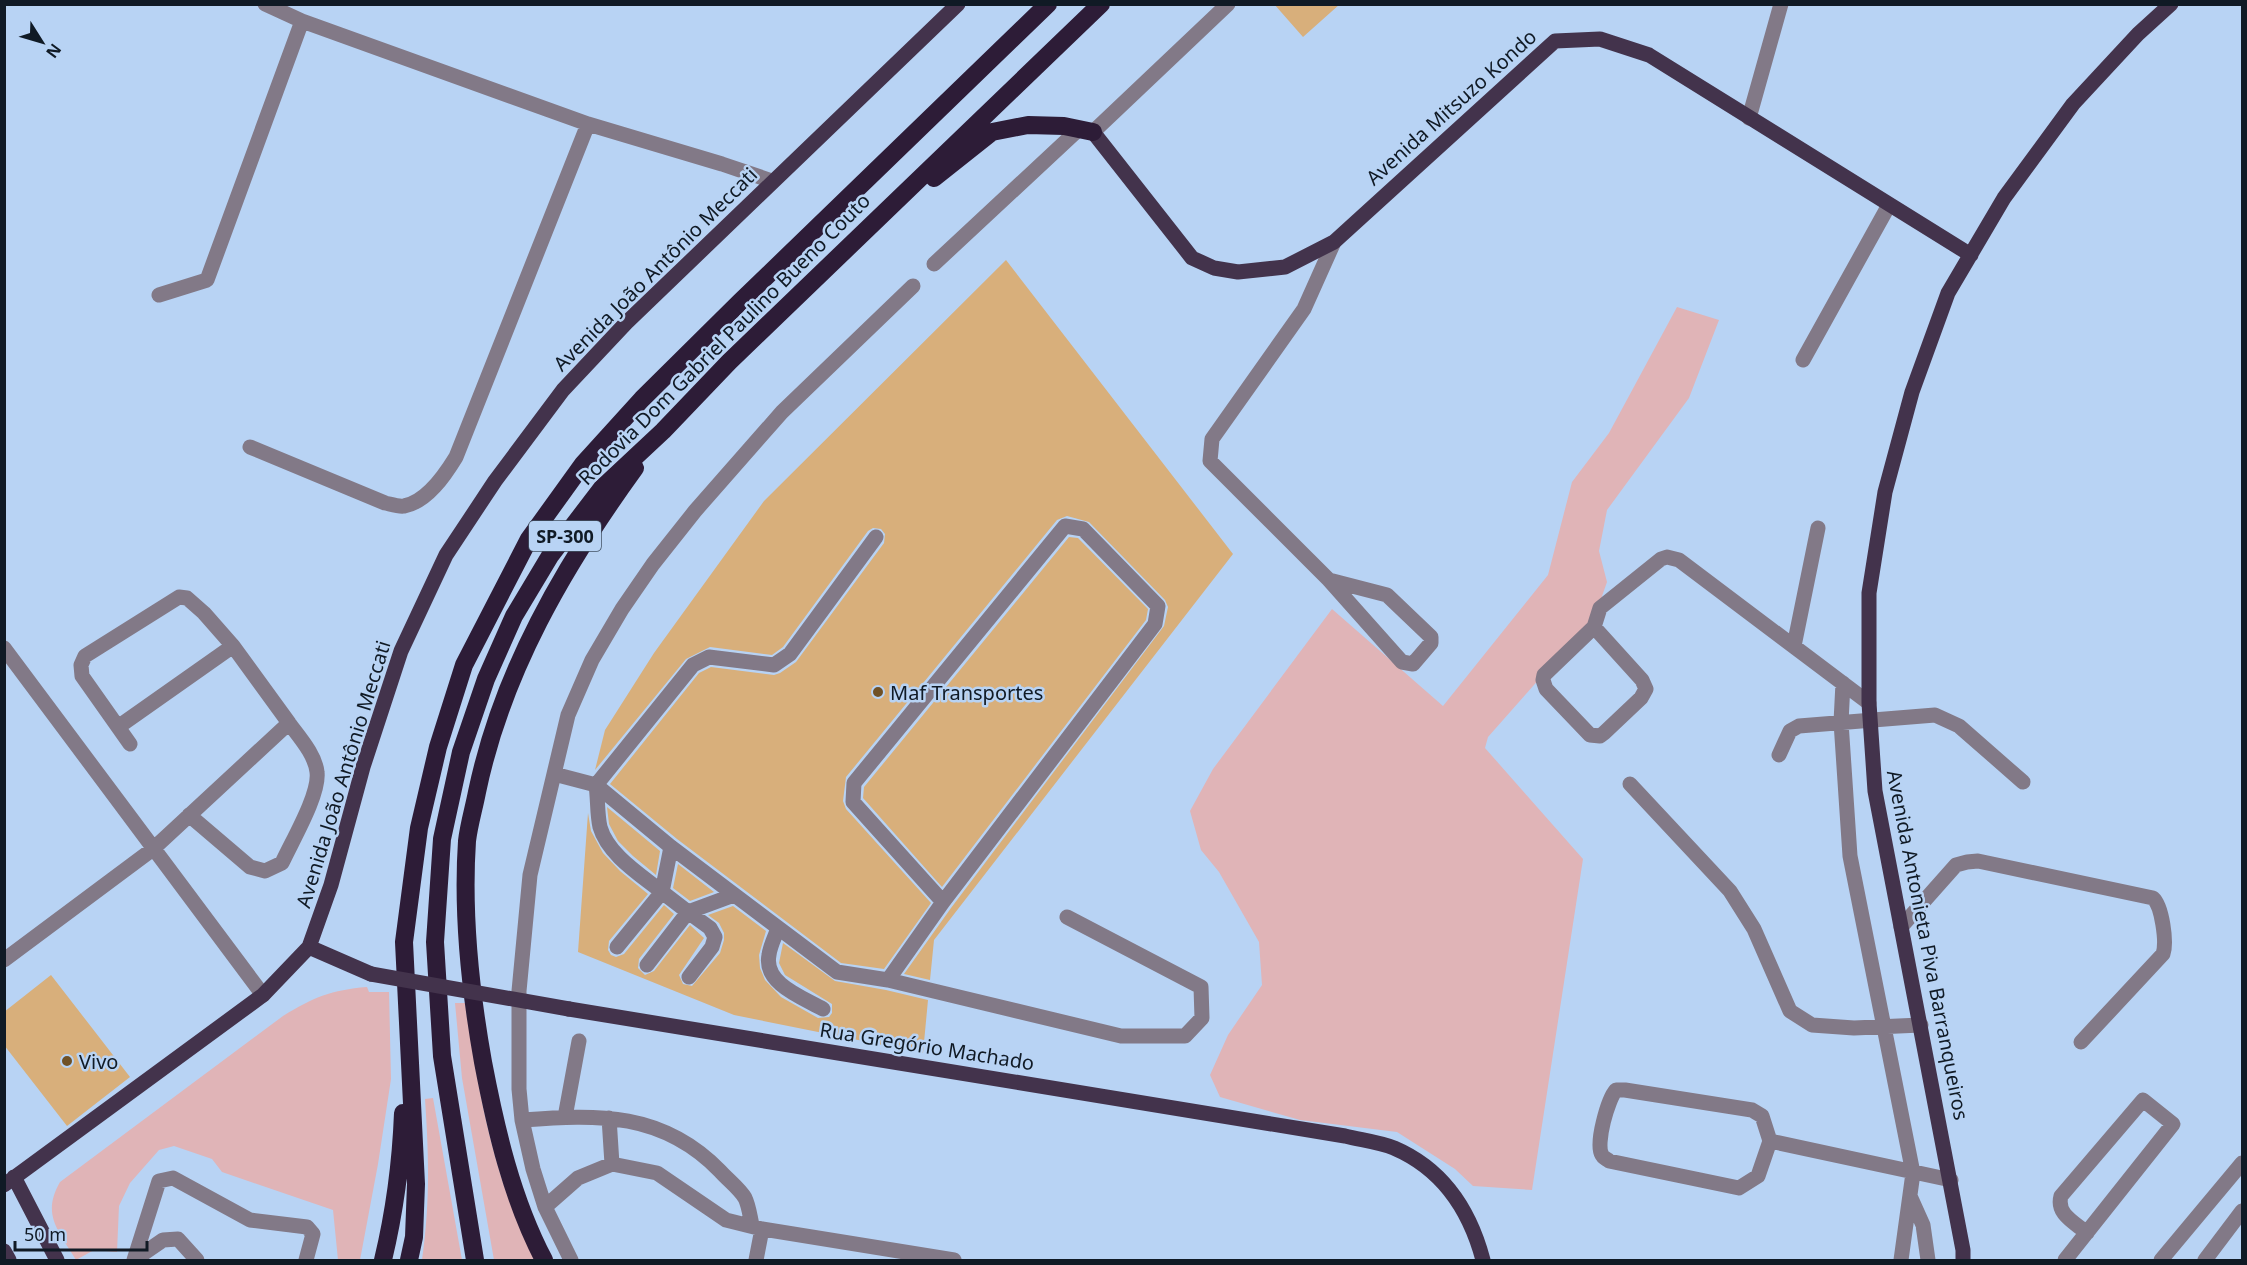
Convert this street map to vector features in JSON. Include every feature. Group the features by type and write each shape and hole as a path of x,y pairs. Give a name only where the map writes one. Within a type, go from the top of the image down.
{"highway":[{"name":"Rodovia Dom Gabriel Paulino Bueno Couto","path":"410,1260 414,1237 416,1184 404,942 419,828 438,747 464,665 529,539 583,464 642,399 1048,4"},
{"name":"Rodovia Dom Gabriel Paulino Bueno Couto","path":"475,1260 442,1056 435,942 442,839 461,752 486,679 514,616 550,556 602,488 663,431 729,362 1101,4"},
{"path":"853,242 992,132 1028,125 1064,126 1086,130"},
{"path":"544,1260 524,1220 510,1178 490,1095 475,1016 466,927 467,839 483,764 506,692 527,641 614,498 663,431"},
{"path":"383,1260 395,1206 401,1162 408,1028"}],"main road":[{"name":"Avenida João Antônio Meccati","path":"9,1181 263,995 309,947 332,885 363,767 401,651 447,555 495,481 563,390 627,323 958,4"},
{"name":"Avenida Antonieta Piva Barranqueiros","path":"1966,1257 1875,791 1869,703 1869,593 1885,492 1912,392 1948,293 2004,198 2073,104 2138,34 2171,4"},
{"name":"Avenida Mitsuzo Kondo","path":"1086,130 1192,258 1214,267 1238,272 1285,267 1334,242 1555,41 1600,39 1649,55 1971,255"},
{"name":"Rua Gregório Machado","path":"309,947 371,974 569,1009 1345,1136 1393,1148 1422,1163 1444,1183 1463,1209 1476,1236 1483,1260"},
{"path":"9,1181 57,1260"},
{"path":"4,1251 9,1260"}],"street":[{"path":"266,4 302,21 588,124 772,181"},
{"path":"934,264 1228,4"},
{"path":"1749,118 1781,4"},
{"path":"159,295 207,280 302,21"},
{"path":"250,447 385,503 403,506 424,497 447,473 456,457 588,124"},
{"path":"1803,360 1889,205"},
{"path":"1329,580 1387,595 1431,637 1431,643 1413,664 1402,662 1329,580 1210,461 1212,439 1304,309 1334,242"},
{"path":"571,1260 545,1207 533,1169 522,1120 519,1089 520,979 530,875 568,715 592,660 622,609 695,510 782,412 913,286"},
{"path":"888,980 943,902 1155,624 1158,606 1083,529 1065,526 854,783 853,802 943,902"},
{"path":"1794,646 1818,528"},
{"path":"689,977 712,947 715,937 710,928 662,892 609,845 600,828 596,785 693,665 709,657 774,665 790,654 876,537"},
{"path":"1594,627 1642,680 1646,689 1641,698 1612,726 1600,736 1595,736 1586,732 1546,689 1543,680 1547,671 1594,627 1600,608 1661,559 1667,557 1679,560 1869,703"},
{"path":"130,744 82,676 81,665 85,656 179,597 187,597 233,646 290,723 308,750 317,770 318,787 282,863 265,871 250,867 189,815"},
{"path":"118,727 233,646"},
{"path":"4,648 263,995"},
{"path":"1843,683 1841,722 1850,856 1913,1173 1901,1260"},
{"path":"1779,755 1790,731 1799,726 1935,715 1959,726 2023,782"},
{"path":"4,960 153,849 290,723"},
{"path":"554,774 596,785 671,847 837,972 888,980 1121,1036 1185,1036 1203,1018 1201,987 1067,917"},
{"path":"1630,784 1730,891 1754,929 1790,1011 1812,1025 1854,1028 1921,1025"},
{"path":"616,947 662,892 671,847"},
{"path":"1901,927 1956,865 1967,861 2152,898 2159,908 2165,946 2163,954 2081,1042"},
{"path":"647,965 687,912 734,895"},
{"path":"778,928 768,958 773,975 781,985 823,1009"},
{"path":"565,1117 579,1041"},
{"path":"1616,1090 1752,1110 1761,1116 1770,1141 1758,1176 1739,1188 1609,1161 1602,1155 1599,1144 1610,1096 1616,1090"},
{"path":"2065,1260 2087,1233 2173,1124 2143,1100 2061,1196 2059,1204 2061,1210 2087,1233"},
{"path":"522,1120 565,1117 609,1118 650,1125 686,1142 708,1159 745,1198 757,1227 756,1260"},
{"path":"609,1118 612,1164"},
{"path":"1770,1141 1951,1180"},
{"path":"2162,1260 2242,1163"},
{"path":"545,1207 578,1178 612,1164 657,1173 726,1220 954,1260"},
{"path":"134,1260 159,1181 173,1178 250,1220 307,1227 313,1234 306,1260"},
{"path":"1910,1196 1923,1225 1928,1260"},
{"path":"2205,1260 2242,1211"},
{"path":"134,1260 163,1240 178,1239 197,1260"}],"shaded area":[{"path":"1677,307 1719,320 1689,398 1607,510 1599,551 1607,582 1595,616 1488,737 1485,748 1583,859 1532,1190 1473,1186 1455,1169 1397,1132 1300,1120 1220,1097 1210,1075 1228,1035 1262,985 1259,942 1219,872 1201,850 1190,811 1213,769 1332,609 1443,706 1548,575 1572,482 1609,433"},
{"path":"367,987 369,992 389,992 391,1079 360,1260 338,1260 333,1210 222,1172 212,1159 174,1146 159,1150 130,1183 119,1206 117,1252 94,1250 76,1260 58,1231 52,1214 52,1204 60,1182 283,1016 323,996 343,990"},
{"path":"455,1003 465,1003 482,1102 498,1167 521,1230 535,1260 494,1260 462,1078"},
{"path":"433,1098 462,1260 422,1260 428,1180 425,1099"}],"building":[{"path":"1274,4 1340,4 1303,37"},
{"name":"Maf Transportes","path":"1006,260 1233,554 934,940 930,980 904,974 951,908 1164,626 1168,607 1165,600 1089,522 1067,516 1057,520 846,777 843,801 846,809 931,903 884,969 841,963 677,839 610,784 699,673 711,667 774,675 796,662 884,543 885,534 881,529 873,528 868,531 783,647 772,655 710,647 686,659 595,770 605,730 654,653 764,501"},
{"path":"1069,537 1078,538 1148,609 1146,620 942,887 863,798 864,787"},
{"path":"607,807 660,851 656,875 618,841 609,824"},
{"path":"588,813 591,831 603,853 620,871 648,894 609,941 608,950 611,955 616,957 624,954 664,905 674,914 639,959 638,968 645,975 654,971 690,925 704,938 679,975 683,984 692,986 720,953 724,940 724,933 719,923 708,915 733,906 766,931 759,955 760,968 765,980 781,997 818,1018 829,1017 832,1013 832,1004 785,975 779,963 783,943 835,981 928,1000 923,1053 734,1015 578,952"},
{"path":"678,864 714,892 690,901 673,888"},
{"name":"Vivo","path":"51,975 130,1077 67,1126 4,1045 4,1012"}],"place":[{"name":"Maf Transportes","path":"878,692"},
{"name":"Vivo","path":"67,1061"}]}
